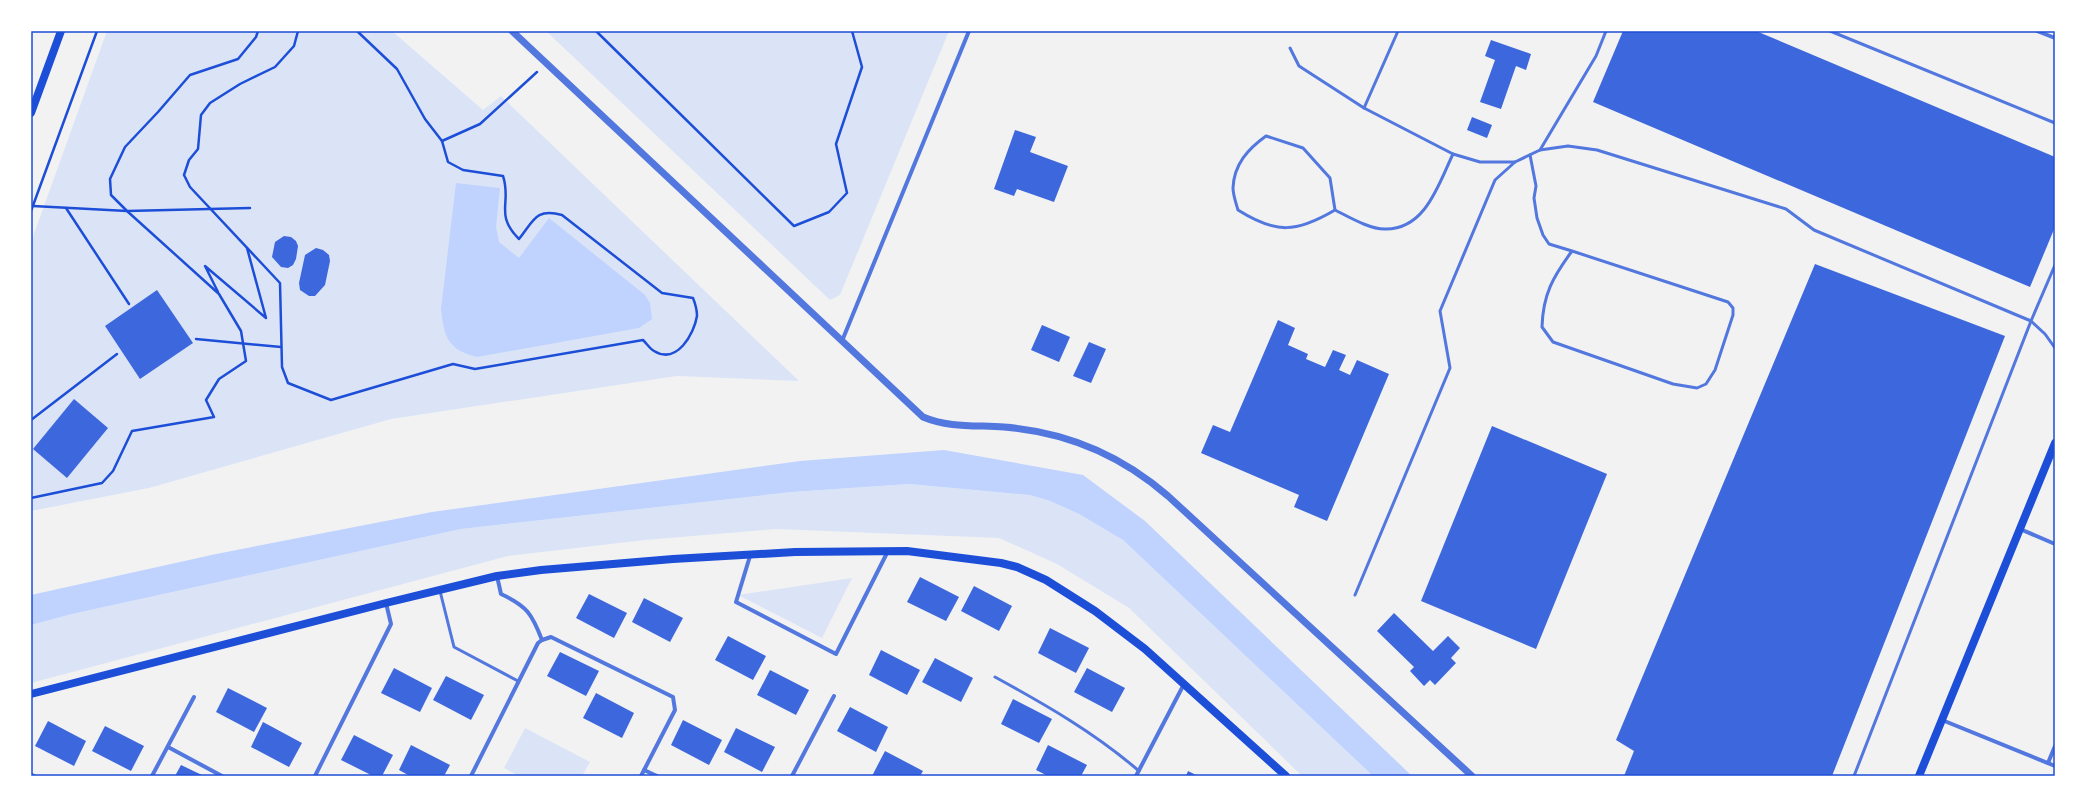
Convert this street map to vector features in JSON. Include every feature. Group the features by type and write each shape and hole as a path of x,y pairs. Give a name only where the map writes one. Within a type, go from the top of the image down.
{"main road":[{"path":"31,113 61,31"},
{"path":"1919,776 2055,443"},
{"path":"31,694 497,576 578,567 795,552 888,550 952,556 1001,563 1032,572 1095,611 1145,649 1286,776"}],"street":[{"path":"512,31 923,417 936,422 1042,431 1088,445 1124,463 1168,496 1472,776"},
{"path":"842,341 969,31"},
{"path":"2037,31 2055,38"},
{"path":"2020,529 2055,544"},
{"path":"750,556 736,602 836,654 888,550"},
{"path":"497,576 501,594 520,603 534,620 542,640"},
{"path":"315,776 391,624 386,603"},
{"path":"471,776 518,680 538,643 551,637 673,698 675,710 641,776"},
{"path":"1136,776 1184,684"},
{"path":"792,776 834,696"},
{"path":"152,776 194,697"},
{"path":"1942,720 2055,766"},
{"path":"2048,763 2055,746"},
{"path":"168,747 222,776"},
{"path":"644,770 657,776"}],"lane":[{"path":"1364,108 1398,31"},
{"path":"1540,150 1596,56 1606,31"},
{"path":"1830,31 2055,123"},
{"path":"1290,48 1299,66 1364,108 1453,154 1480,162 1515,162"},
{"path":"1266,136 1302,148 1330,178 1335,210 1315,222 1285,229 1258,222 1238,210 1233,188 1238,165 1249,148 1266,136"},
{"path":"1355,595 1450,368 1440,311 1495,180 1515,162 1540,150 1568,146 1597,150 1786,209 1814,230 2031,321 2045,334 2055,348"},
{"path":"1335,210 1362,223 1386,230 1408,224 1427,208 1453,154"},
{"path":"1530,155 1536,179 1534,198 1536,211 1543,235 1549,244 1572,251 1728,302 1733,308 1733,315 1715,370 1706,384 1697,388 1673,384 1553,342 1542,328 1544,300 1554,276 1572,251"},
{"path":"1854,776 2031,321 2055,265"},
{"path":"440,590 454,647 518,680"},
{"path":"995,677 1073,721 1111,747 1139,771"}],"path":[{"path":"31,211 97,31"},
{"path":"219,294 111,195 110,179 125,147 190,75 238,59 256,37 258,31"},
{"path":"298,31 294,46 275,67 240,84 210,102 201,115 198,149 190,160 184,175 190,187 280,283 282,366 288,383 331,400 453,364 475,369 643,340 655,352 669,354 680,349 693,331 697,314 693,298 662,293 562,215 548,211 539,214 519,239 508,228 504,210 507,188 503,176 463,170 448,162 442,141 425,119 397,69 357,31"},
{"path":"596,31 794,226 829,212 847,193 836,144 862,67 852,31"},
{"path":"442,141 480,124 546,63"},
{"path":"33,206 127,211 250,208"},
{"path":"66,208 129,304"},
{"path":"31,498 102,482 113,471 132,431 214,417 206,400 219,379 246,361 241,331 219,294 205,266 266,318 247,247"},
{"path":"196,339 281,347"},
{"path":"31,420 117,354"}],"shaded area":[{"path":"107,31 392,31 483,110 501,96 799,381 677,376 391,419 149,488 31,511 31,242"},
{"path":"546,31 949,31 840,295 830,300"},
{"path":"909,484 1030,495 1050,501 1079,514 1123,540 1373,776 1302,776 1129,608 1057,564 999,538 776,529 645,540 508,556 31,683 31,625 72,614 461,529 792,492"},
{"path":"852,578 822,638 738,595"},
{"path":"525,728 590,762 582,776 519,776 504,768"}],"water":[{"path":"456,183 500,188 496,227 499,242 519,258 549,218 645,295 650,303 652,319 639,328 477,357 467,354 454,346 446,335 441,309"},
{"path":"944,450 1083,475 1145,521 1412,776 1373,776 1123,540 1079,514 1050,501 1030,495 909,484 792,492 461,529 72,614 31,625 31,595 216,554 432,512 800,461"}],"building":[{"path":"1623,31 1756,31 2055,157 2055,227 2030,287 1593,102"},
{"path":"1491,40 1531,54 1526,70 1516,66 1501,109 1480,102 1495,60 1485,56"},
{"path":"1472,117 1492,125 1487,138 1467,130"},
{"path":"1015,130 1036,137 1030,152 1068,166 1054,202 1017,189 1014,196 994,189"},
{"path":"284,236 291,237 296,241 298,246 296,259 293,265 288,268 281,267 272,257 275,242"},
{"path":"316,248 323,250 329,255 330,261 325,285 315,296 309,296 300,290 299,283 305,255"},
{"path":"1815,264 2005,336 1832,776 1624,776 1634,751 1616,740"},
{"path":"157,290 193,343 140,379 105,326"},
{"path":"1278,320 1295,328 1288,345 1308,354 1306,359 1325,367 1333,350 1346,355 1339,370 1350,375 1357,360 1389,374 1327,521 1294,507 1299,495 1201,453 1213,425 1230,432"},
{"path":"1042,325 1070,337 1059,362 1031,350"},
{"path":"1089,342 1106,349 1091,383 1073,376"},
{"path":"74,399 108,428 67,478 33,449"},
{"path":"1492,426 1607,474 1536,649 1421,601"},
{"path":"920,577 959,597 946,621 907,602"},
{"path":"974,586 1012,606 999,631 961,611"},
{"path":"589,594 627,613 614,638 576,618"},
{"path":"644,598 683,618 670,642 632,622"},
{"path":"1394,613 1433,651 1448,636 1460,648 1451,658 1456,663 1435,685 1430,680 1424,686 1410,671 1414,667 1377,631"},
{"path":"1050,628 1089,648 1076,673 1038,653"},
{"path":"728,636 766,656 753,680 715,660"},
{"path":"881,650 920,670 907,695 869,675"},
{"path":"560,652 599,671 586,696 547,676"},
{"path":"935,658 973,678 961,702 922,682"},
{"path":"394,668 432,688 420,712 381,693"},
{"path":"1087,668 1125,688 1112,712 1074,692"},
{"path":"770,670 809,690 796,715 757,695"},
{"path":"446,676 484,695 471,720 433,700"},
{"path":"228,688 267,708 254,732 216,712"},
{"path":"596,693 634,713 622,738 583,718"},
{"path":"1013,699 1052,719 1039,743 1001,724"},
{"path":"850,707 888,727 876,752 837,731"},
{"path":"683,720 722,740 709,765 671,745"},
{"path":"48,721 86,741 74,766 35,746"},
{"path":"263,722 302,743 289,767 251,747"},
{"path":"105,726 144,746 131,771 92,751"},
{"path":"736,728 775,747 762,772 724,752"},
{"path":"354,735 393,755 382,776 373,776 341,760"},
{"path":"411,745 450,765 444,776 410,776 399,770"},
{"path":"1048,745 1087,765 1081,776 1048,776 1036,770"},
{"path":"885,751 923,771 920,776 872,776"},
{"path":"181,765 204,776 175,776"},
{"path":"1188,771 1198,776 1186,776"}]}
